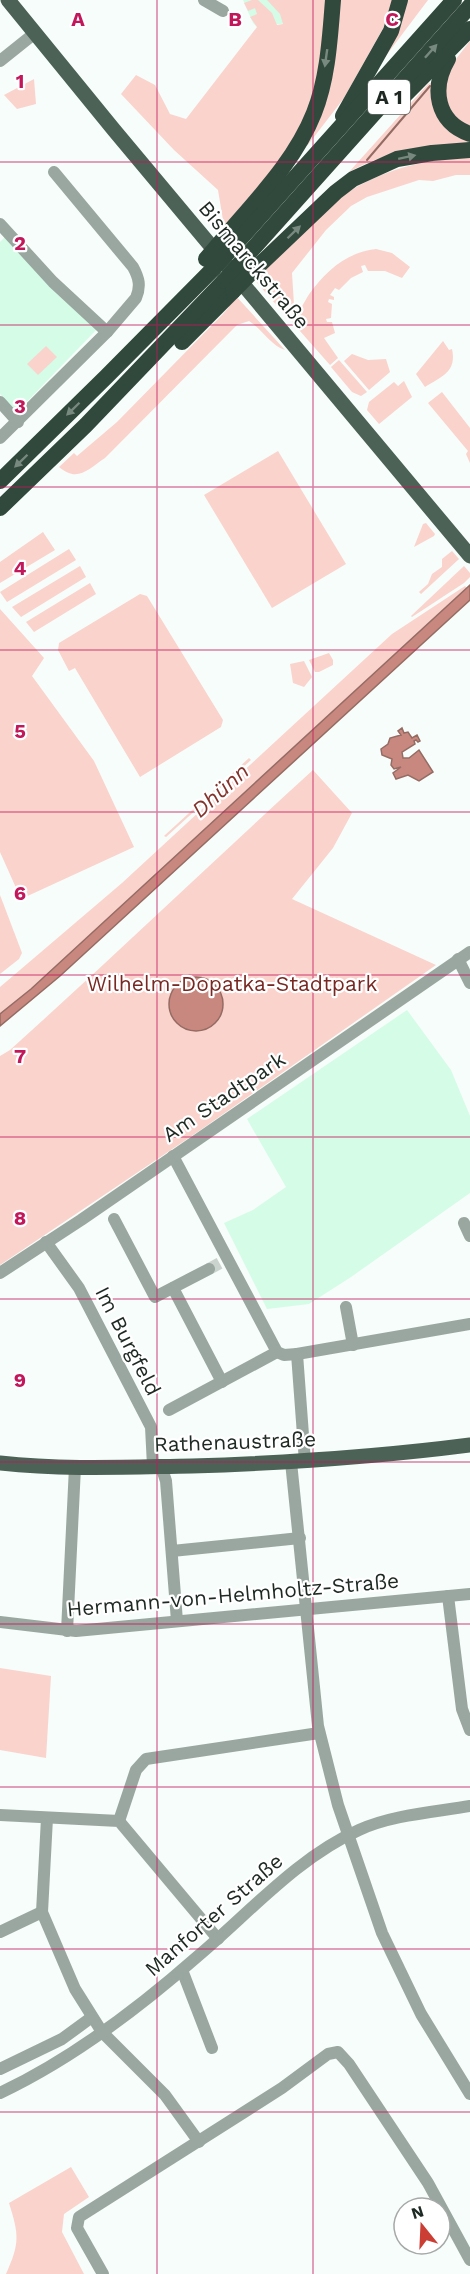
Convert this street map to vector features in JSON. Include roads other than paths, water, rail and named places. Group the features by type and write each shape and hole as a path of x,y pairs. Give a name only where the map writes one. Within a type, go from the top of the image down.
{"highway":[{"path":"238,255 315,112 323,83 333,0"},
{"path":"336,133 345,111 391,31 400,0"},
{"name":"A 1","path":"238,255 336,133 454,0"},
{"name":"A 1","path":"0,481 106,377 219,275 308,189 470,6"},
{"path":"308,189 340,165 387,113 470,29"},
{"path":"457,43 440,75 438,98 448,121 470,134"},
{"path":"0,508 86,425 153,372 219,275 238,255 353,179 397,159 470,150"}],"main road":[{"name":"Bismarckstraße","path":"8,0 467,546"},
{"name":"Rathenaustraße","path":"0,1463 75,1467 298,1462 389,1455 470,1445"}],"street":[{"path":"204,0 222,11"},
{"path":"0,61 35,33"},
{"path":"0,438 107,332 136,298 140,286 133,267 54,171"},
{"path":"0,224 52,282 107,332"},
{"path":"0,402 18,422"},
{"name":"Am Stadtpark","path":"0,1273 470,952"},
{"path":"459,959 470,982"},
{"path":"173,1156 219,1264 277,1352 297,1354 470,1324"},
{"path":"114,1219 155,1297 219,1264"},
{"path":"464,1223 470,1236"},
{"name":"Im Burgfeld","path":"46,1242 79,1288 152,1427 157,1466 166,1481 177,1621"},
{"path":"173,1288 222,1382"},
{"path":"346,1307 353,1345"},
{"path":"169,1410 277,1352"},
{"path":"297,1354 300,1538 319,1733 338,1805 377,1920 421,2014 470,2094"},
{"path":"67,1631 75,1467"},
{"path":"172,1551 300,1538"},
{"name":"Hermann-von-Helmholtz-Straße","path":"0,1622 67,1631 470,1593"},
{"path":"448,1596 462,1709 470,1730"},
{"path":"119,1821 136,1770 146,1759 319,1733"},
{"name":"Manforter Straße","path":"0,2093 53,2066 102,2032 182,1970 323,1849 375,1824 470,1806"},
{"path":"0,1815 119,1821 218,1939"},
{"path":"47,1818 42,1912 75,1989 102,2032 165,2095 199,2142"},
{"path":"0,1932 42,1912"},
{"path":"182,1970 212,2048"},
{"path":"0,2069 62,2039 92,2017"},
{"path":"103,2274 77,2228 80,2217 282,2088 328,2054 338,2052 349,2064 428,2183 470,2260"}],"waterway":[{"path":"367,160 430,86"}],"tunnel":[{"path":"209,1269 220,1263"}],"water label":[{"name":"Dhünn","path":"220,790"}],"park label":[{"name":"Wilhelm-Dopatka-Stadtpark","path":"232,984"}]}
